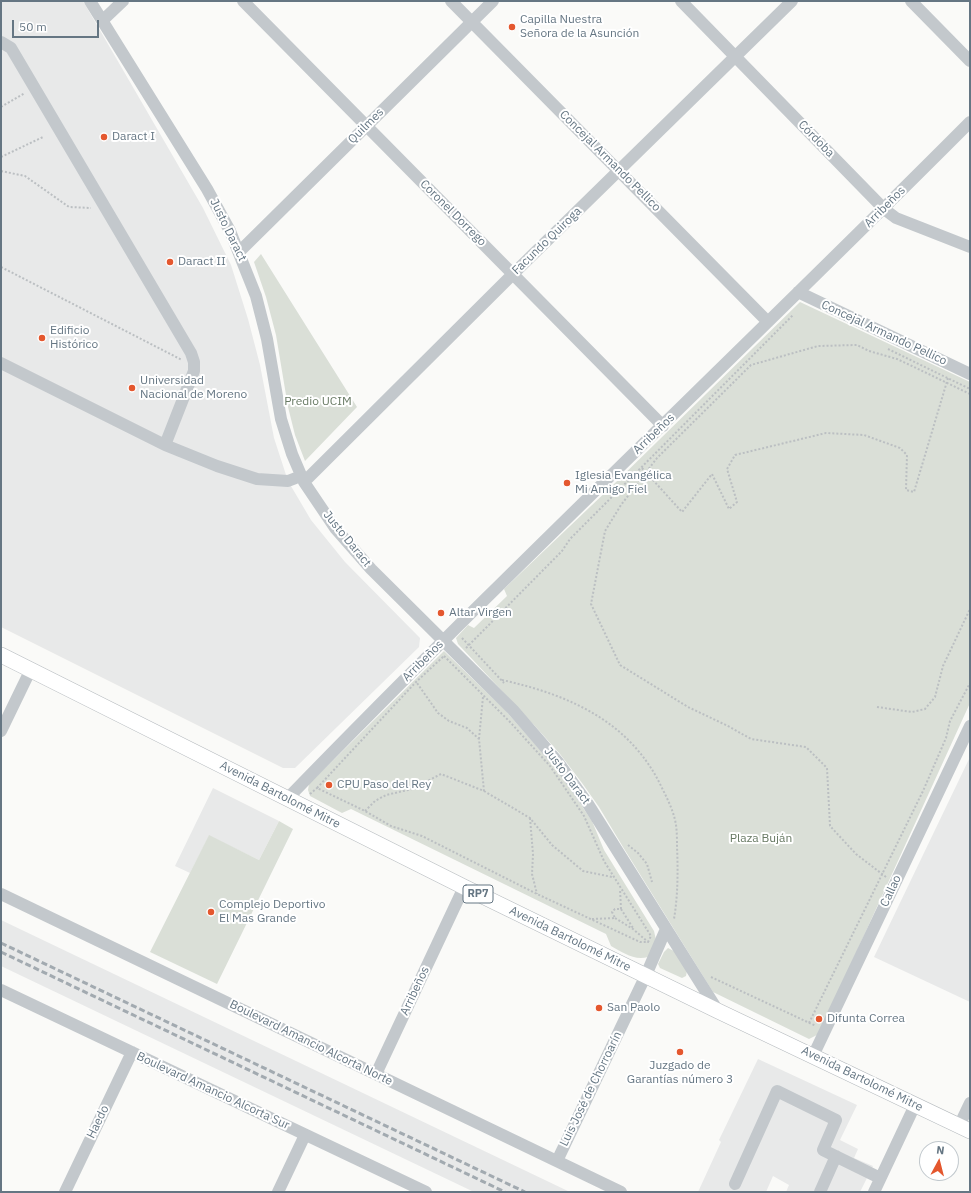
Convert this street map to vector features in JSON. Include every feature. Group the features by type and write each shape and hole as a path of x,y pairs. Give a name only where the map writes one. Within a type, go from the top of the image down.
{"main road":[{"name":"Avenida Bartolomé Mitre","path":"1,654 288,798 336,824 718,1011 964,1128"}],"street":[{"name":"Justo Daract","path":"90,1 207,189 224,218 240,251 256,296 267,340 281,419 292,454 303,479 335,528 371,569 442,641 456,661 484,681 539,740 573,781 670,926 718,1011"},
{"path":"103,20 123,1"},
{"name":"Coronel Dorrego","path":"243,1 663,426"},
{"name":"Concejal Armando Pellico","path":"451,1 768,322"},
{"name":"Quilmes","path":"240,251 493,1"},
{"name":"Córdoba","path":"681,1 884,209 896,218 970,247"},
{"name":"Facundo Quiroga","path":"303,479 792,1"},
{"path":"911,1 970,61"},
{"path":"1,42 11,48 191,353 194,371 165,445"},
{"name":"Arribeños","path":"288,798 442,641 884,209 970,122"},
{"name":"Concejal Armando Pellico","path":"798,292 970,374"},
{"path":"1,363 165,445 217,466 258,479 288,481 303,479"},
{"path":"1,731 31,670"},
{"name":"Callao","path":"813,1056 970,726"},
{"name":"Arribeños","path":"376,1074 464,887"},
{"name":"Boulevard Amancio Alcorta Norte","path":"1,894 620,1192"},
{"name":"Luis José de Chorroarín","path":"557,1161 670,926"},
{"name":"Boulevard Amancio Alcorta Sur","path":"1,990 426,1192"},
{"name":"Haedo","path":"65,1192 132,1052"},
{"path":"735,1184 777,1091 836,1120 823,1150 880,1178"},
{"path":"964,1128 970,1103"},
{"path":"874,1192 916,1105"},
{"path":"278,1192 305,1135"},
{"path":"820,1192 836,1156"}],"path":[{"path":"1,107 34,88"},
{"path":"1,157 43,137"},
{"path":"1,171 25,176 69,207 106,208"},
{"path":"1,267 194,366"},
{"path":"456,661 469,645 562,551 570,539 786,324 797,310"},
{"path":"882,874 856,854 830,826 827,768 806,747 751,739 688,707 620,665 591,604 605,531 621,505 657,458 751,365 818,346 857,345 870,351 896,359 970,394"},
{"path":"886,348 970,389"},
{"path":"642,468 682,512 712,474 729,509 737,502 727,469 735,455 826,433 864,435 900,448 907,455 906,490 914,492 948,378"},
{"path":"877,707 912,712 926,709 935,697 943,666 970,609"},
{"path":"310,794 416,682 444,656 456,661 484,696 550,766 584,816 604,861 650,936 648,942"},
{"path":"484,681 501,680 538,689 566,699 592,712 615,727 640,750 656,776 668,801 676,825 678,887 670,926"},
{"path":"416,682 438,713 449,721 467,728 479,740"},
{"path":"809,1023 923,791 946,738 950,721 970,683"},
{"path":"484,696 479,740 484,791"},
{"path":"365,811 375,801 386,795 412,789 442,774 484,791 530,818 552,845 583,871 613,877"},
{"path":"317,788 365,811 391,826 422,836 537,894 640,942 648,942"},
{"path":"530,818 532,874 537,894"},
{"path":"620,888 621,909 633,929"},
{"path":"621,909 615,909 612,912 615,918 633,929 648,942"},
{"path":"591,919 615,918"},
{"path":"708,972 712,978 825,1030"}],"shaded area":[{"name":"Universidad Nacional de Moreno","path":"1,1 83,1 203,208 231,265 248,319 260,365 274,438 288,481 311,520 345,562 420,638 419,647 295,768 283,768 1,627"},
{"path":"970,757 970,1002 874,957"},
{"path":"213,788 279,821 259,860 209,836 190,873 175,866"},
{"path":"1,920 570,1192 474,1192 1,966"},
{"path":"758,1059 857,1105 840,1140 858,1149 854,1158 873,1166 860,1192 786,1192 789,1185 773,1176 766,1192 698,1192 721,1142 719,1140"}],"green space":[{"name":"Predio UCIM","path":"261,254 357,407 305,461 295,435 288,407 276,335 266,297 254,262"},
{"name":"Plaza Buján","path":"800,302 970,382 970,703 819,1034 809,1039 713,992 599,807 582,783 560,754 458,644 456,638 468,625 474,628 507,596 504,589 613,485"},
{"path":"444,651 505,710 556,768 592,821 604,850 654,931 656,940 648,957 638,958 624,953 611,946 606,934 351,809 342,813 310,796 308,790 309,784"},
{"name":"Complejo Deportivo El Mas Grande","path":"279,821 293,829 217,984 150,952 209,835 259,860"},
{"path":"668,948 674,951 687,971 686,976 682,978 660,968 658,964 664,952"}],"railway":[{"path":"1,943 525,1192"},
{"path":"1,952 505,1192"}],"place":[{"name":"Capilla Nuestra Señora de la Asunción","path":"512,27"},
{"name":"Daract I","path":"104,137"},
{"name":"Daract II","path":"170,262"},
{"name":"Edificio Histórico","path":"42,338"},
{"name":"Universidad Nacional de Moreno","path":"132,388"},
{"name":"Iglesia Evangélica Mi Amigo Fiel","path":"567,483"},
{"name":"Altar Virgen","path":"441,613"},
{"name":"CPU Paso del Rey","path":"329,785"},
{"name":"Complejo Deportivo El Mas Grande","path":"211,912"},
{"name":"San Paolo","path":"599,1008"},
{"name":"Difunta Correa","path":"819,1019"},
{"name":"Juzgado de Garantías número 3","path":"680,1052"}]}
